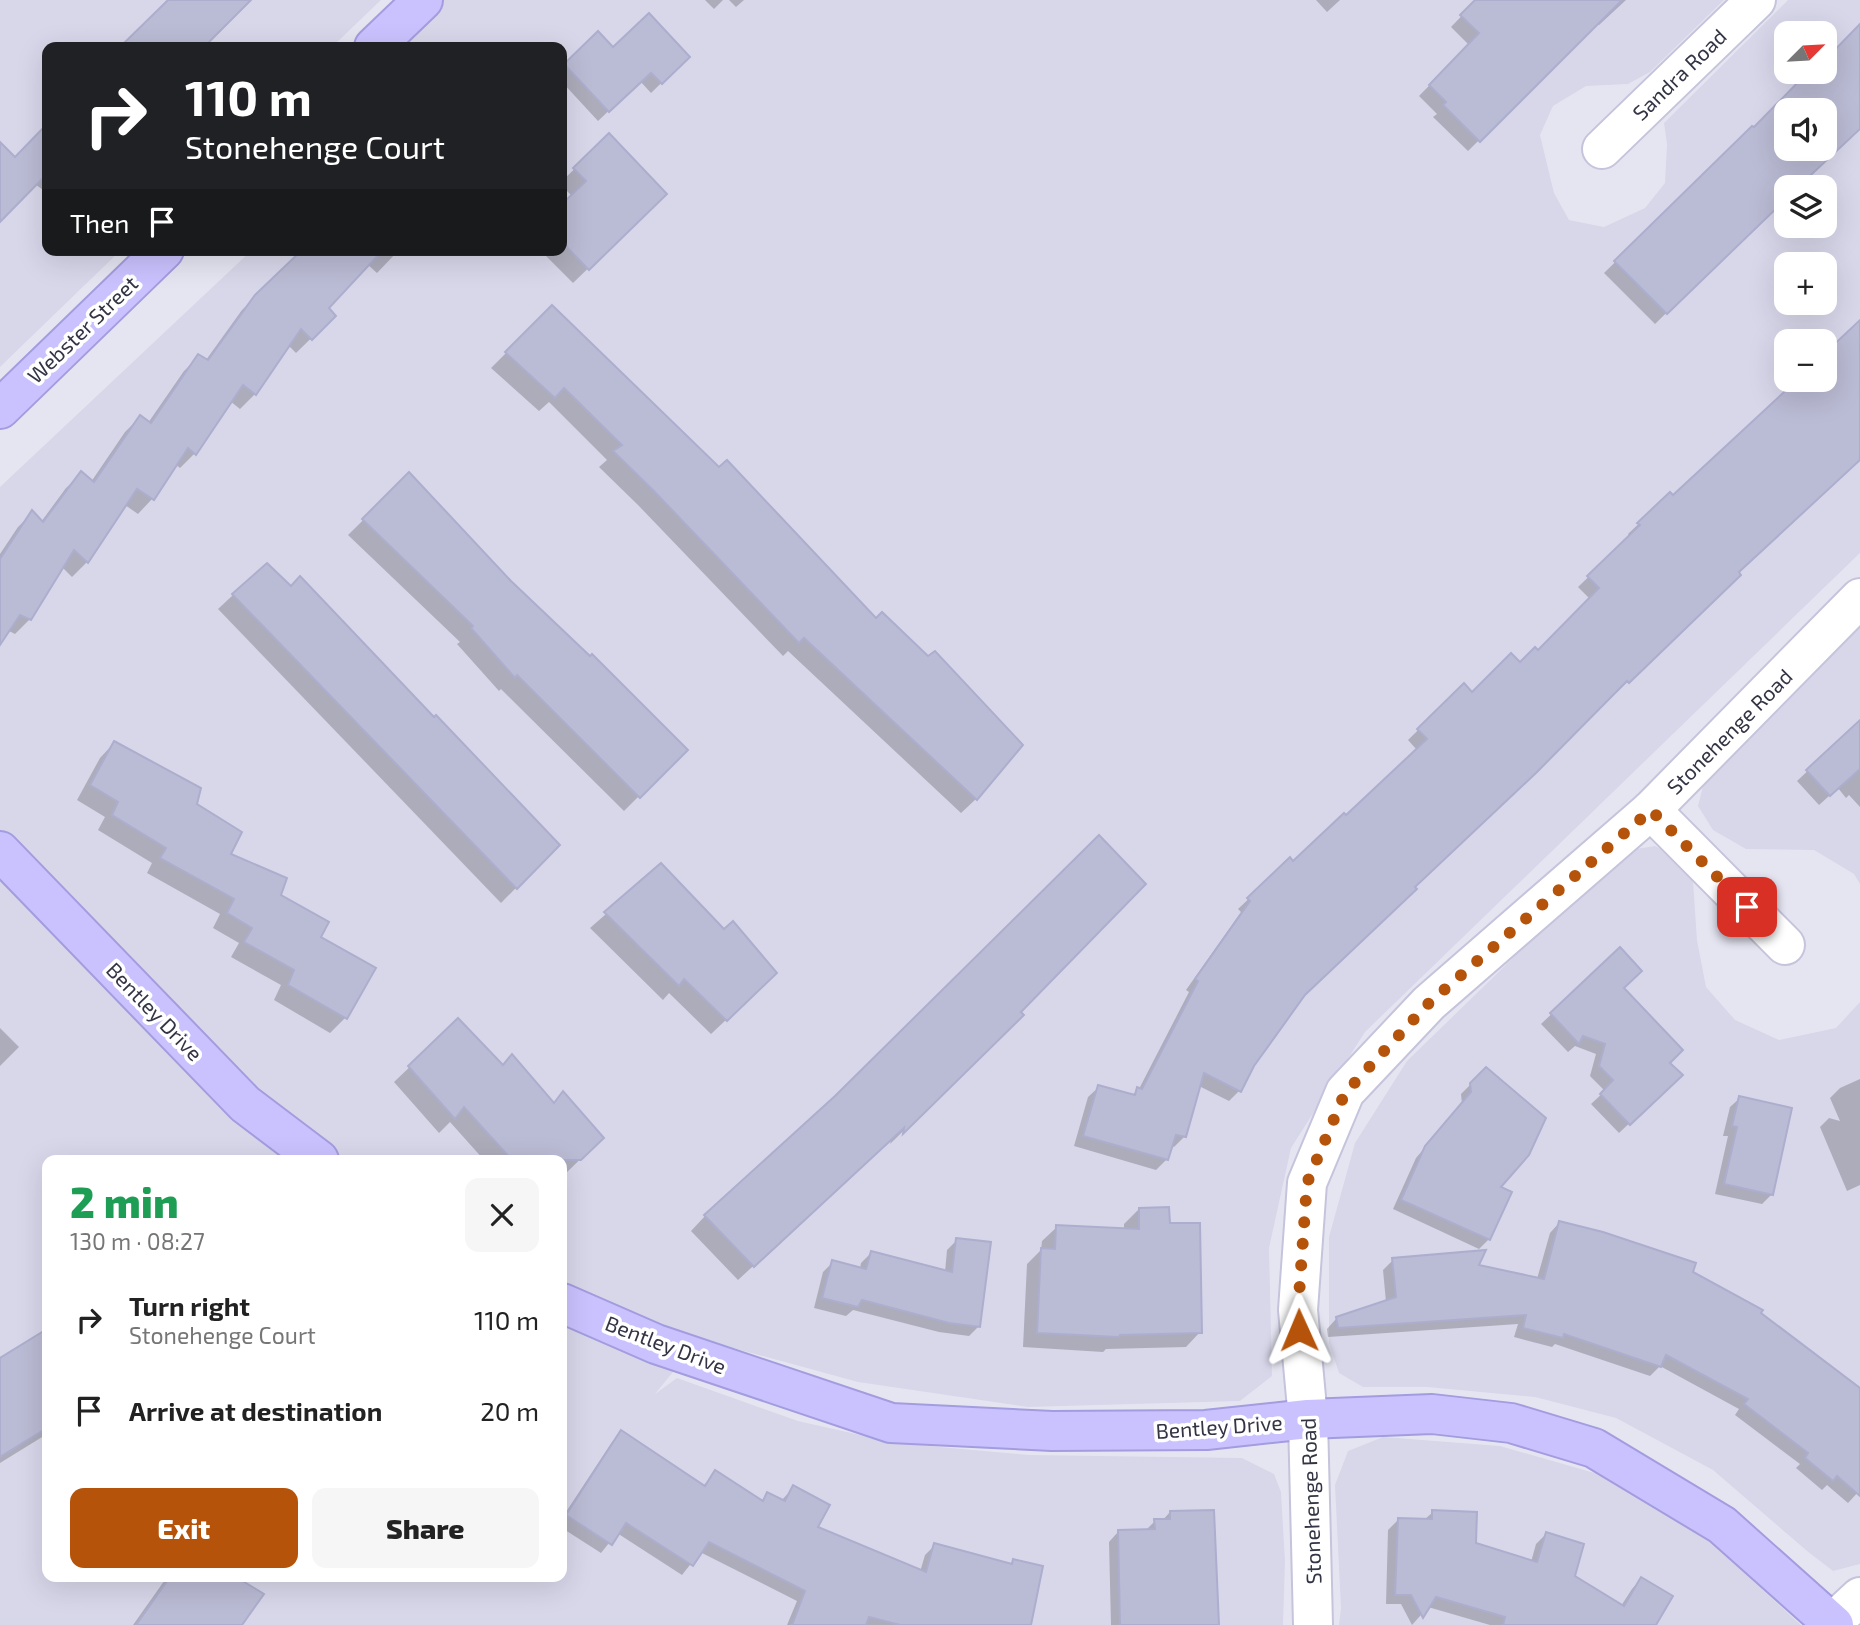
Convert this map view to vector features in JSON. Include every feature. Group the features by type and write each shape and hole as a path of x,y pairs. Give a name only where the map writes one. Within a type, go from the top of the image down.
{"street":[{"path":"379,42 423,0"},
{"name":"Sandra Road","path":"1602,149 1756,0"},
{"name":"Webster Street","path":"0,409 158,256"},
{"name":"Stonehenge Road","path":"1313,1625 1308,1419 1298,1310 1307,1183 1345,1093 1429,1003 1651,810 1860,598"},
{"path":"1651,810 1785,945"},
{"name":"Bentley Drive","path":"0,851 245,1104 312,1155"},
{"name":"Bentley Drive","path":"567,1305 656,1344 891,1423 1052,1430 1206,1430 1308,1419 1432,1414 1511,1423 1594,1448 1722,1525 1833,1624"},
{"path":"1833,1624 1860,1597"}],"shaded area":[{"path":"0,0 381,0 337,42 42,42 42,256 115,256 0,367"},
{"path":"442,0 1724,0 1650,72 1628,84 1586,86 1553,106 1540,135 1554,193 1569,220 1604,227 1645,208 1665,183 1667,144 1664,123 1788,0 1860,0 1860,553 1365,1032 1291,1148 1269,1248 1272,1376 1240,1401 1028,1407 858,1382 700,1339 655,1394 677,1378 798,1421 896,1443 1029,1455 1242,1458 1274,1474 1281,1492 1285,1561 1283,1625 0,1625 0,487 246,256 567,256 567,42 398,42"},
{"path":"1860,624 1860,884 1854,874 1814,850 1746,849 1713,830 1698,806 1707,770"},
{"path":"1655,846 1679,858 1693,881 1697,940 1706,987 1735,1020 1779,1040 1836,1028 1860,1002 1860,1564 1833,1571 1713,1470 1616,1418 1535,1397 1427,1387 1363,1387 1339,1373 1329,1343 1329,1237 1355,1143 1407,1061 1623,851"},
{"path":"1383,1437 1500,1446 1605,1476 1704,1536 1801,1625 1339,1625 1341,1608 1335,1485 1348,1451"}],"building":[{"path":"168,0 251,0 209,42 125,42"},
{"path":"1475,0 1622,0 1480,142 1443,105 1446,102 1429,85 1479,33 1460,15"},
{"path":"649,13 690,57 662,84 651,73 609,112 567,67 567,61 598,31 613,47"},
{"path":"1860,24 1860,129 1837,151 1837,98 1782,98 1796,84 1838,84 1838,47"},
{"path":"1774,107 1774,161 1826,161 1811,175 1774,175 1774,211 1667,314 1614,261 1752,126"},
{"path":"42,129 42,179 0,222 0,142 15,157"},
{"path":"609,133 667,194 589,270 567,247 567,199 586,181 573,168"},
{"path":"296,256 377,256 329,308 336,316 312,340 301,329 256,395 243,385 196,455 188,448 154,500 137,489 88,563 74,550 31,620 20,615 0,645 0,559 32,510 43,522 81,471 94,482 140,415 151,423 198,354 208,360 255,295"},
{"path":"552,305 719,467 727,460 876,618 882,612 928,656 935,651 1023,745 977,800 804,638 799,643 613,451 622,445 564,388 555,398 505,352"},
{"path":"1860,320 1860,460 1739,572 1741,575 1629,683 1627,681 1537,772 1305,995 1254,1066 1241,1092 1204,1073 1186,1137 1176,1135 1168,1160 1083,1136 1098,1085 1135,1095 1137,1087 1142,1089 1198,981 1195,979 1250,901 1247,898 1290,857 1293,861 1344,813 1346,815 1427,739 1417,729 1464,683 1472,692 1511,653 1520,662 1535,647 1538,650 1599,588 1587,576 1640,525 1637,523 1670,492 1673,495 1784,392 1837,392 1837,342"},
{"path":"409,472 511,581 590,656 592,654 688,750 640,798 517,675 515,678 471,628 473,626 362,519"},
{"path":"267,563 291,586 300,576 560,845 517,889 232,594"},
{"path":"1860,720 1860,769 1830,796 1806,770"},
{"path":"114,741 201,788 197,804 242,832 231,854 287,878 281,895 329,922 321,937 376,968 347,1019 288,985 294,970 244,942 252,928 227,913 234,899 160,858 166,848 112,815 118,802 90,785"},
{"path":"1099,835 1146,884 1021,1012 1024,1015 903,1134 904,1128 754,1267 704,1215 835,1096"},
{"path":"661,863 724,929 733,921 777,973 727,1021 684,979 679,986 604,912"},
{"path":"1620,947 1642,971 1624,988 1683,1050 1670,1063 1683,1075 1630,1125 1600,1094 1613,1080 1599,1066 1605,1044 1583,1036 1579,1044 1550,1013"},
{"path":"458,1018 503,1065 512,1054 554,1103 563,1091 604,1138 581,1160 567,1160 567,1155 507,1155 464,1107 455,1119 408,1066"},
{"path":"1486,1067 1546,1118 1529,1155 1501,1187 1512,1192 1490,1240 1401,1200 1425,1146 1471,1092 1470,1083"},
{"path":"1739,1096 1792,1108 1773,1195 1724,1184 1737,1127 1732,1126"},
{"path":"1169,1207 1170,1223 1200,1223 1202,1333 1119,1337 1037,1333 1041,1248 1055,1249 1056,1225 1139,1229 1139,1208"},
{"path":"1559,1221 1603,1232 1696,1263 1693,1272 1763,1310 1761,1313 1860,1388 1860,1496 1837,1476 1833,1481 1805,1458 1808,1453 1744,1404 1748,1399 1666,1355 1661,1367 1564,1334 1563,1338 1523,1328 1526,1315 1338,1328 1336,1317 1396,1297 1392,1258 1486,1250 1479,1265 1544,1279"},
{"path":"956,1238 991,1242 980,1327 949,1323 862,1300 858,1307 822,1298 832,1260 866,1269 871,1251 952,1272"},
{"path":"42,1332 42,1431 0,1457 0,1358"},
{"path":"621,1430 705,1486 715,1470 763,1501 767,1492 785,1501 793,1485 830,1505 818,1527 926,1572 934,1543 1012,1564 1013,1559 1043,1566 1031,1625 900,1625 869,1617 866,1625 792,1625 805,1591 709,1542 693,1566 626,1523 612,1545 567,1513"},
{"path":"1214,1510 1219,1625 1120,1625 1118,1530 1155,1529 1154,1519 1170,1519 1170,1511"},
{"path":"1432,1510 1477,1512 1476,1543 1537,1562 1546,1532 1584,1544 1575,1576 1624,1606 1641,1577 1673,1596 1656,1625 1503,1625 1505,1617 1436,1597 1423,1618 1411,1595 1395,1595 1398,1518 1432,1519"},
{"path":"166,1582 244,1582 264,1594 242,1625 136,1625"}],"route":[{"path":"1299,1330 1307,1183 1345,1093 1429,1003 1651,810 1747,907"}]}
